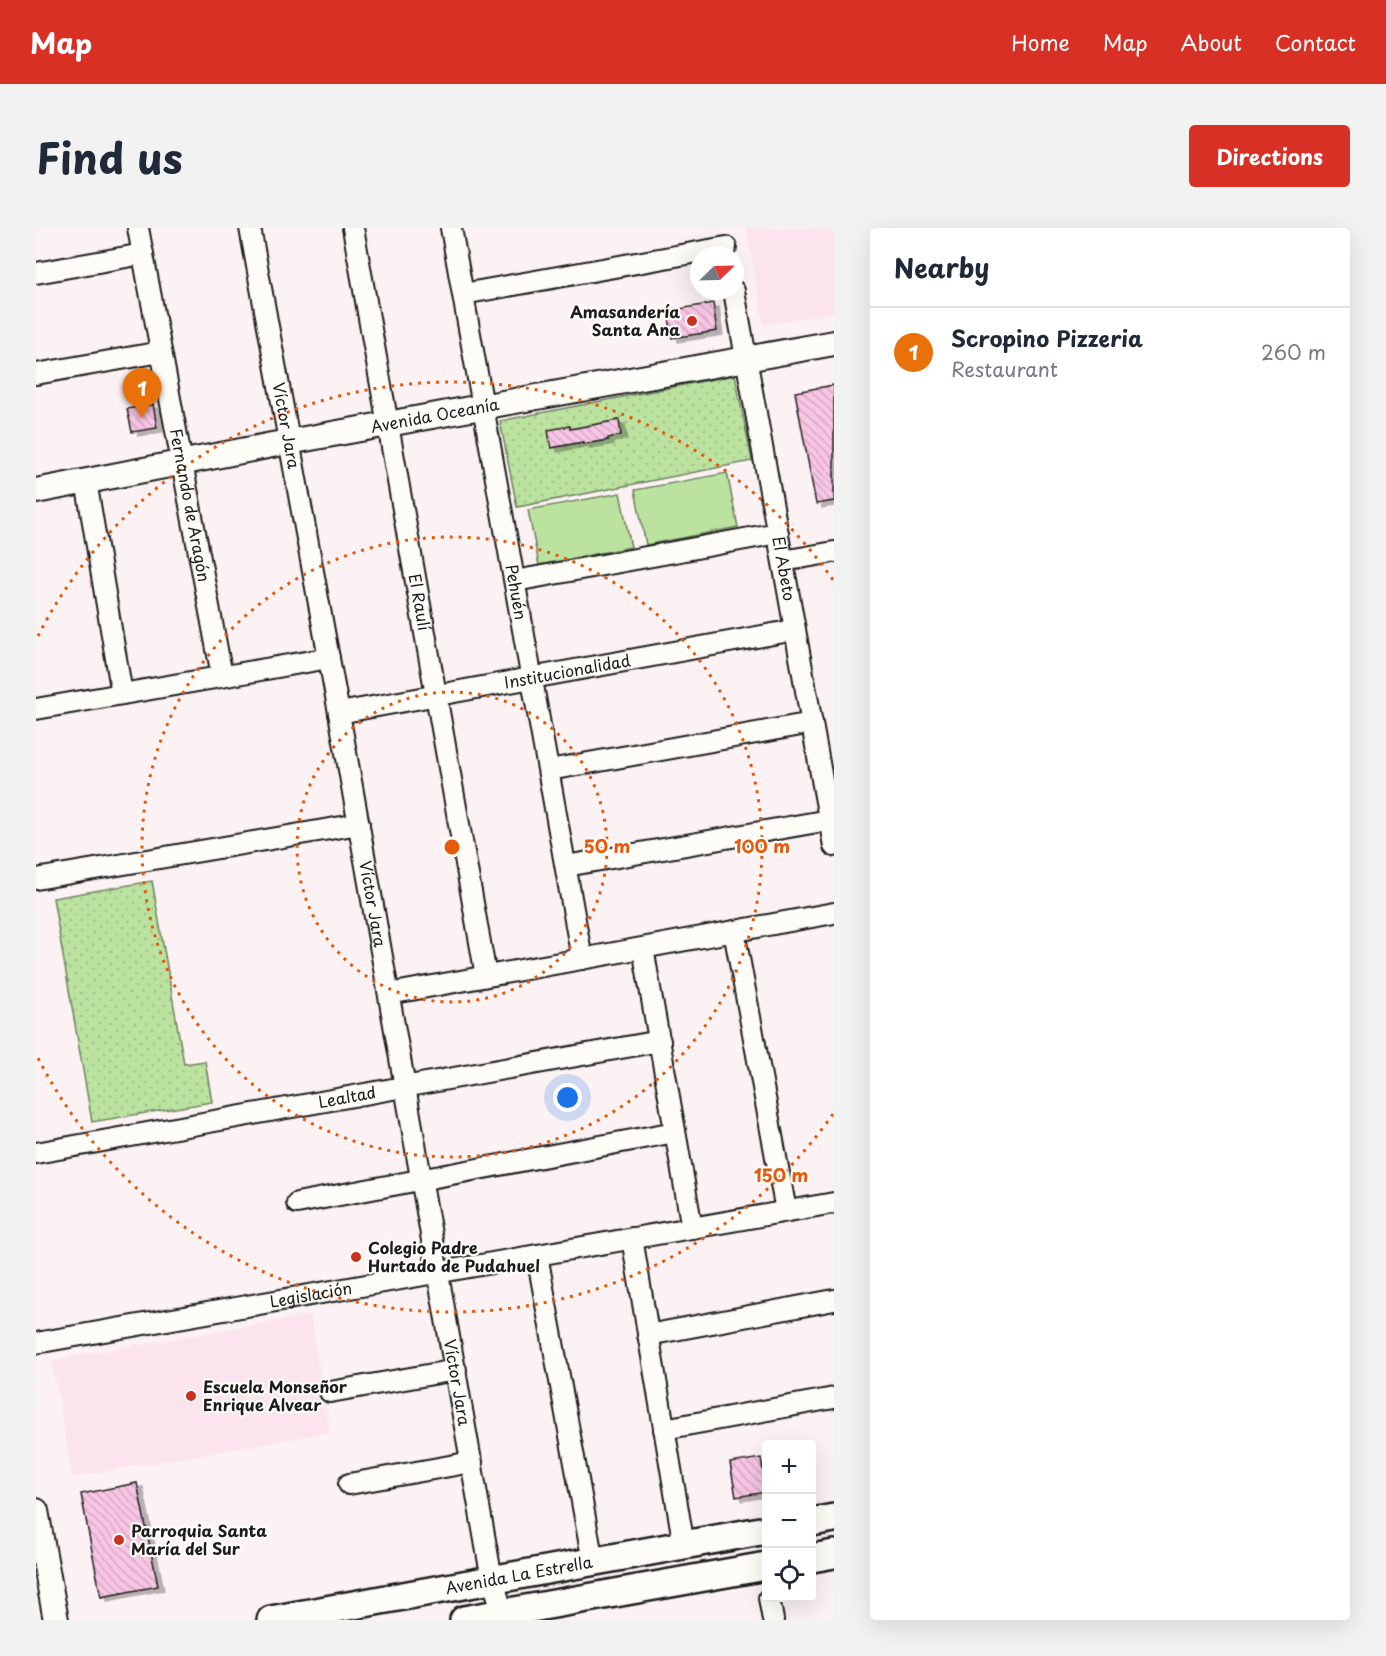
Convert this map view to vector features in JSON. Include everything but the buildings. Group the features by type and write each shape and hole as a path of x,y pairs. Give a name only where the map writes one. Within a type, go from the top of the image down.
{"main road":[{"path":"816,1521 834,1518"},
{"name":"Avenida La Estrella","path":"271,1620 762,1531"},
{"path":"816,1557 834,1554"},
{"name":"Avenida La Estrella","path":"464,1620 504,1616 762,1573"}],"street":[{"name":"Fernando de Aragón","path":"138,228 222,676"},
{"name":"Víctor Jara","path":"250,228 406,1086 471,1462 493,1581 504,1616"},
{"name":"El Raulí","path":"353,228 486,976"},
{"name":"Pehuén","path":"452,228 582,958"},
{"path":"463,294 726,243"},
{"path":"36,273 143,254"},
{"name":"El Abeto","path":"736,300 834,846"},
{"name":"Avenida Oceanía","path":"36,491 290,441 834,343"},
{"path":"36,374 161,352"},
{"path":"86,481 122,694"},
{"path":"515,581 778,533"},
{"path":"783,561 834,552"},
{"name":"Institucionalidad","path":"339,713 795,630"},
{"path":"36,709 329,657"},
{"path":"549,770 812,723"},
{"path":"566,866 829,820"},
{"path":"36,879 359,824"},
{"path":"389,994 834,913"},
{"path":"734,931 786,1211"},
{"path":"644,948 692,1228"},
{"name":"Lealtad","path":"36,1153 660,1041"},
{"path":"297,1203 675,1132"},
{"name":"Legislación","path":"36,1343 834,1203"},
{"path":"632,1238 684,1545"},
{"path":"537,1255 593,1562"},
{"path":"648,1335 834,1300"},
{"path":"330,1392 456,1370"},
{"path":"664,1429 834,1398"},
{"path":"349,1484 471,1462"},
{"path":"36,1511 56,1620"},
{"path":"770,1602 773,1620"}],"shaded area":[{"path":"746,228 834,228 834,312 764,325"},
{"name":"Escuela Monseñor Enrique Alvear","path":"310,1315 330,1432 72,1477 52,1360"}],"green space":[{"path":"735,375 752,461 517,507 500,421"},
{"path":"727,473 738,527 646,545 635,490"},
{"path":"620,493 631,547 539,565 528,510"},
{"path":"152,881 184,1064 205,1061 212,1102 92,1122 53,898"}],"place":[{"name":"Amasandería Santa Ana","path":"692,321"},
{"name":"Scropino Pizzeria","path":"142,418"},
{"name":"Colegio Padre Hurtado de Pudahuel","path":"356,1257"},
{"name":"Escuela Monseñor Enrique Alvear","path":"191,1396"},
{"name":"Parroquia Santa María del Sur","path":"119,1540"}]}
